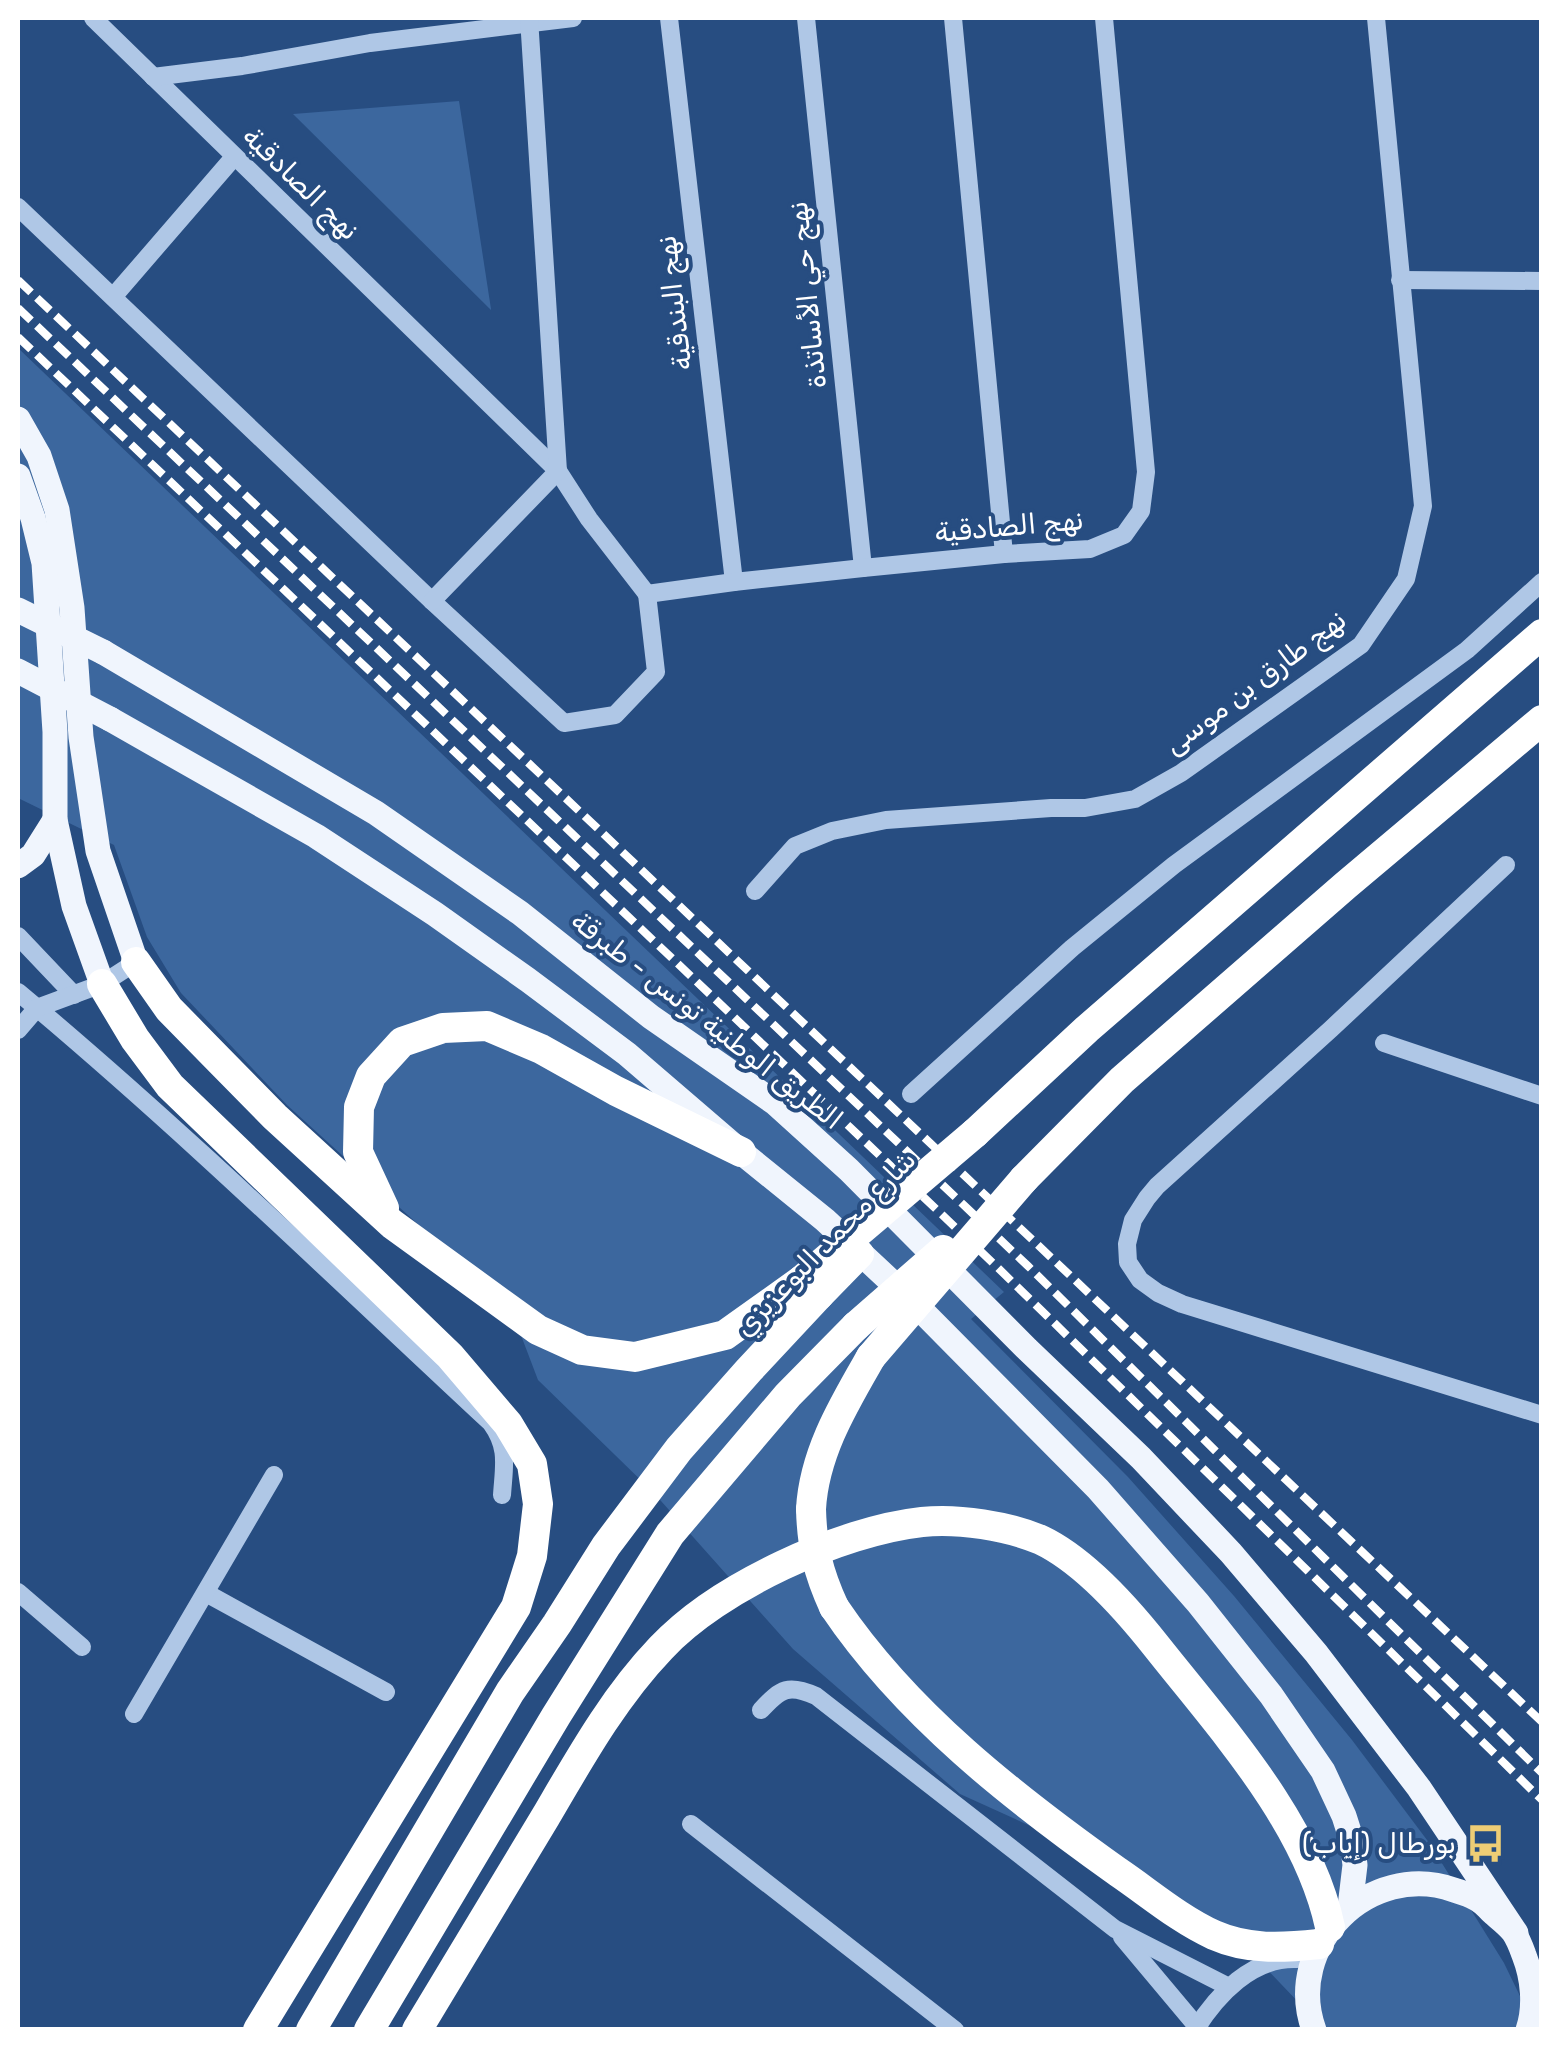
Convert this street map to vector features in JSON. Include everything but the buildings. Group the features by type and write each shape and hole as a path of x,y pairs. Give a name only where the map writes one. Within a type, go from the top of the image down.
{"highway":[{"path":"136,962 169,1009 275,1117 392,1224 538,1330 582,1350 635,1357 726,1334 811,1288 1130,992 1542,634"},
{"path":"417,2030 598,1729 662,1646 708,1608 758,1577 807,1554 864,1535 924,1522 994,1524 1043,1541 1086,1570 1138,1623 1245,1760 1289,1825 1325,1903 1328,1935 1289,1948 1259,1948 1213,1934 1090,1852 969,1756 902,1692 859,1644 834,1607 817,1565 812,1540 810,1508 816,1474 832,1428 871,1357 1024,1179 1122,1080 1542,720"},
{"path":"88,990 135,1039 170,1086 450,1356 508,1424 532,1464 538,1504 532,1556 516,1607 258,2030"},
{"path":"392,1224 358,1152 359,1106 371,1076 402,1042 443,1028 487,1026 541,1049 616,1091 741,1152"},
{"path":"368,2030 670,1534 788,1395 856,1326 1024,1179"},
{"name":"شارع محمد البوعزيزي","path":"311,2030 510,1692 606,1546 679,1449 749,1370 811,1288"}],"main road":[{"path":"18,419 39,456 57,510 72,608 80,737 98,852 136,962"},
{"path":"18,476 44,564 55,732 56,820 88,990"},
{"name":"الطريق الوطنية تونس - طبرقة","path":"18,610 102,652 376,813 520,913 651,1018 775,1103 849,1170 1141,1458 1230,1553 1316,1653 1419,1788 1516,1933 1536,1982"},
{"path":"18,671 316,836 435,914 627,1054 825,1220 914,1303 1098,1489 1198,1602 1271,1696 1323,1771 1344,1816 1355,1866 1307,1987 1308,2014 1314,2030"},
{"path":"18,866 33,855 56,820"},
{"path":"1328,1935 1369,1895 1407,1884 1438,1884 1476,1898 1516,1933"},
{"path":"1528,2030 1536,1982"}],"street":[{"name":"نهج الصادقية","path":"93,18 558,470 589,520 648,594 863,568 1090,550 1124,535 1141,511 1146,472 1104,18"},
{"path":"154,78 370,42 573,18"},
{"name":"نهج البندقية","path":"669,18 734,582"},
{"name":"نهج حي الأساتذة","path":"806,18 863,568"},
{"path":"954,18 1004,554"},
{"name":"نهج طارق بن موسى","path":"755,891 796,846 832,832 886,820 1084,808 1134,799 1181,773 1361,644 1406,579 1423,506 1376,18"},
{"name":"نهج الصادقية","path":"529,21 558,470"},
{"path":"113,297 234,157"},
{"path":"18,207 564,723 614,716 656,672 648,594"},
{"path":"1400,280 1542,280"},
{"path":"432,601 558,470"},
{"path":"911,1094 1072,948 1174,865 1468,650 1542,582"},
{"path":"1506,864 1157,1186 1133,1220 1127,1244 1128,1262 1140,1280 1182,1304 1542,1415"},
{"path":"18,936 88,990"},
{"path":"18,1030 37,1008 88,990 136,962"},
{"path":"18,992 228,1179 491,1423 503,1440 502,1495"},
{"path":"1384,1043 1542,1096"},
{"path":"134,1714 274,1476"},
{"path":"18,1592 82,1647"},
{"path":"206,1594 386,1692"},
{"path":"761,1710 784,1690 796,1689 816,1696 1115,1929 1229,1986"},
{"path":"691,1824 956,2030"},
{"path":"1115,1929 1198,2028 1229,1986 1253,1970 1293,1958 1328,1935"}],"shaded area":[{"path":"459,101 491,309 491,310 293,114"},
{"path":"18,348 1004,1292 971,1319 1128,1477 1234,1596 1352,1740 1430,1844 1504,1963 1536,2029 1324,2029 1256,1958 1101,1858 960,1794 793,1649 653,1492 538,1380 511,1309 287,1105 181,993 147,937 114,845 18,798"}],"railway":[{"path":"18,280 1542,1722"},
{"path":"18,308 1028,1266 1542,1773"},
{"path":"18,337 995,1265 1542,1800"}],"place":[{"name":"بورطال (إياب)","path":"1486,1843"}]}
